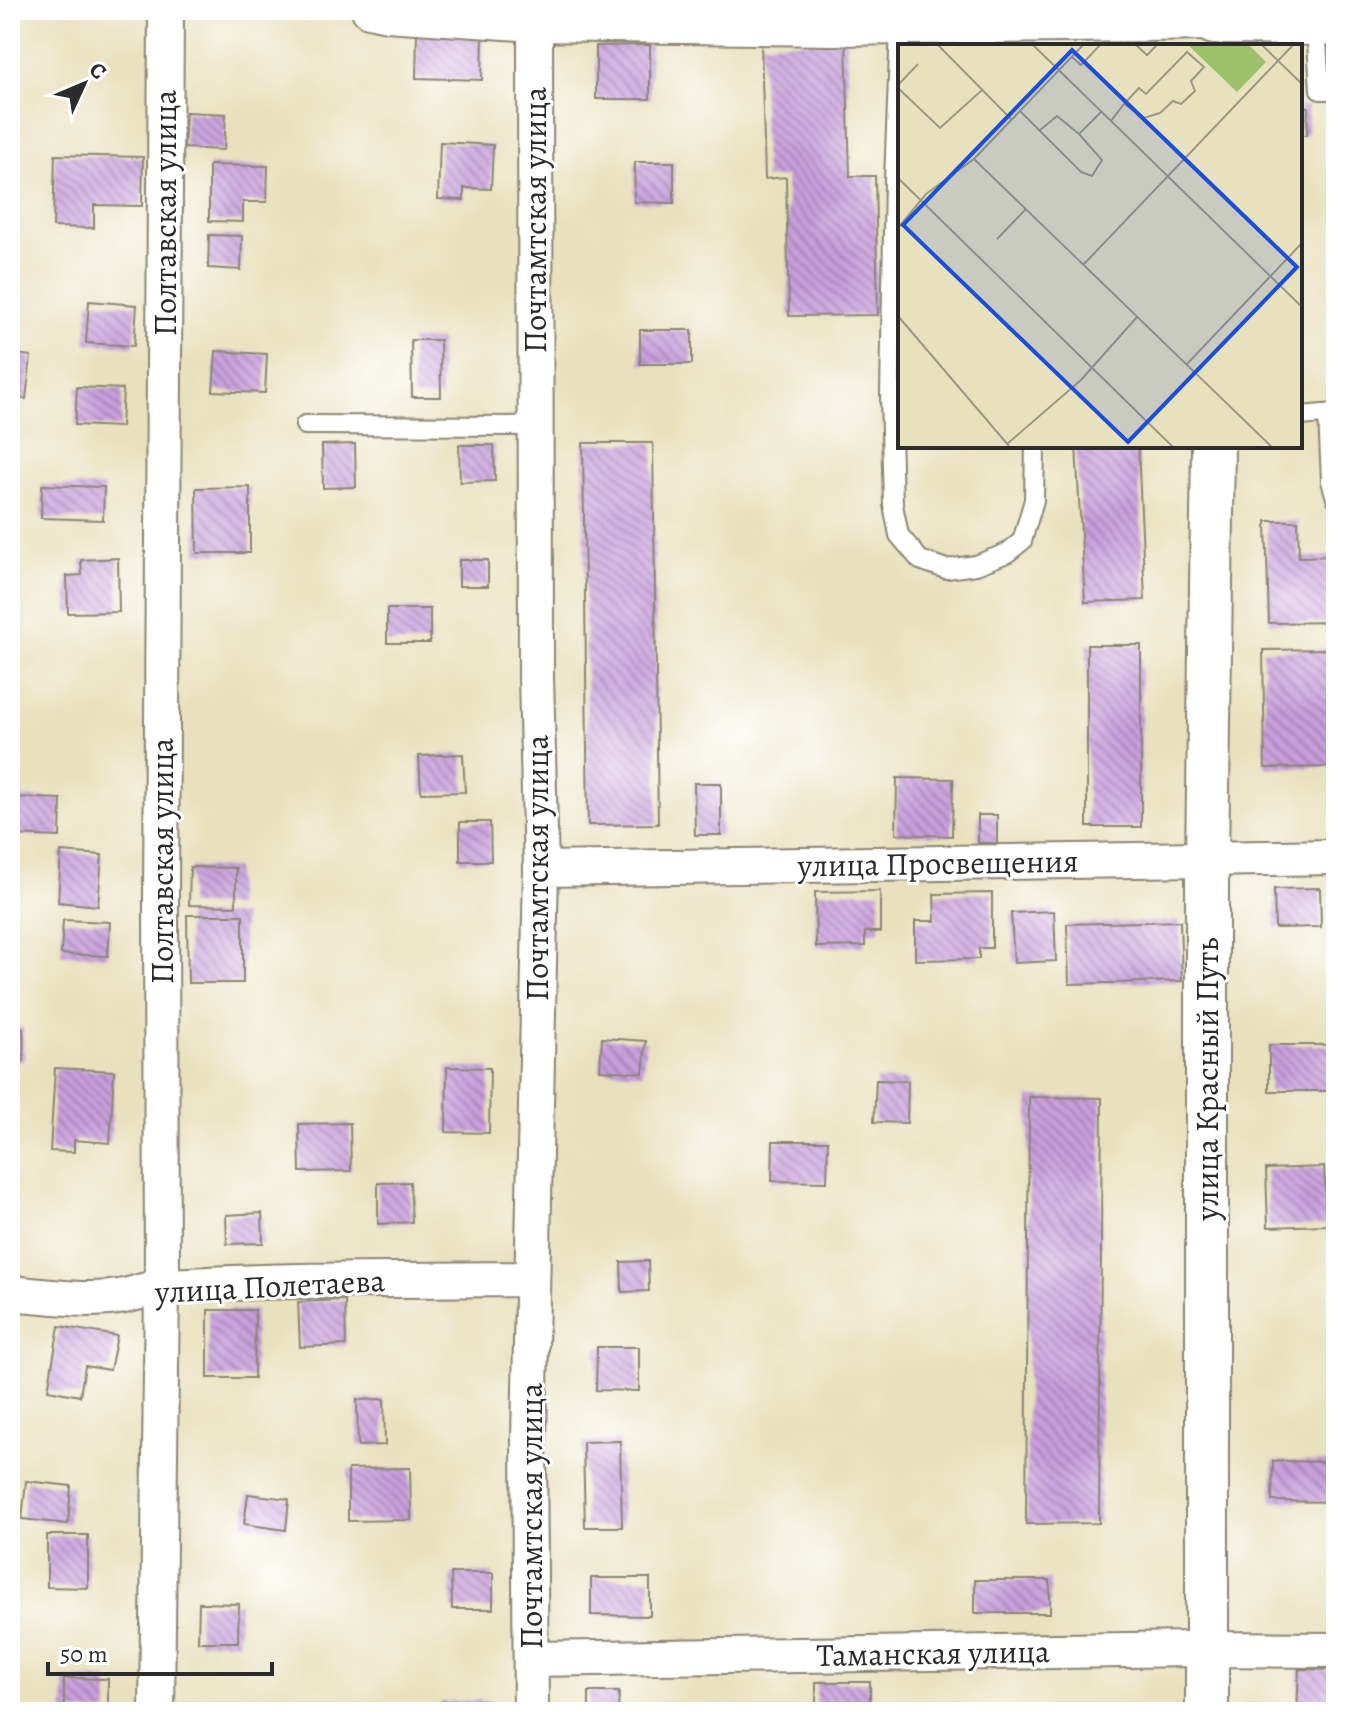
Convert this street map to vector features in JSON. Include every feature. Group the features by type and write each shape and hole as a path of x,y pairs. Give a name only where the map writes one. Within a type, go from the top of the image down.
{"street":[{"name":"Полтавская улица","path":"157,1712 162,1286 166,10"},
{"path":"369,10 387,14 535,24 834,19 900,27 1326,24"},
{"name":"Почтамтская улица","path":"531,1712 529,1438 541,869 536,677 535,24"},
{"name":"улица Красный Путь","path":"1207,1712 1207,859 1213,448"},
{"name":"улица Просвещения","path":"541,869 1336,857"},
{"name":"улица Полетаева","path":"10,1293 69,1298 120,1297 162,1286 532,1279"},
{"name":"Таманская улица","path":"531,1659 1207,1649 1336,1650"}],"lane":[{"path":"1326,24 1320,90 1336,90"},
{"path":"900,27 900,44"},
{"path":"898,129 890,395 893,505 899,535 920,560 946,569 976,565 1007,553 1022,541 1034,500 1035,448"},
{"path":"1302,416 1332,414 1331,481 1336,498"},
{"path":"305,425 535,426"}],"building":[{"path":"417,33 483,35 482,80 416,78"},
{"path":"846,40 850,176 875,176 878,315 789,316 786,177 765,179 761,43"},
{"path":"650,45 650,99 596,99 596,46"},
{"path":"1302,106 1308,107 1307,135 1302,135"},
{"path":"186,112 226,114 224,150 184,148"},
{"path":"440,142 493,145 491,189 464,188 464,200 438,199"},
{"path":"55,155 143,157 142,206 94,205 94,228 53,227"},
{"path":"635,162 674,162 674,203 634,202"},
{"path":"209,165 268,166 267,202 243,202 243,222 209,221"},
{"path":"209,235 242,236 241,270 208,268"},
{"path":"89,301 137,305 134,346 86,343"},
{"path":"640,330 692,330 692,364 640,364"},
{"path":"411,340 440,340 441,397 412,397"},
{"path":"216,351 267,354 265,393 213,391"},
{"path":"10,353 31,356 26,399 10,397"},
{"path":"77,387 123,389 121,427 75,425"},
{"path":"583,443 653,443 658,824 588,825"},
{"path":"355,444 356,487 323,488 322,445"},
{"path":"459,445 494,445 495,481 460,482"},
{"path":"1076,448 1138,448 1145,600 1085,602"},
{"path":"42,485 104,487 103,520 41,518"},
{"path":"250,487 250,553 197,553 196,488"},
{"path":"1266,521 1298,521 1299,557 1336,556 1336,622 1269,623"},
{"path":"118,558 119,612 68,613 67,576 82,575 81,560"},
{"path":"459,560 488,560 488,586 459,586"},
{"path":"387,609 430,609 430,643 387,643"},
{"path":"1087,645 1141,645 1141,827 1087,827"},
{"path":"1331,649 1332,767 1265,768 1263,650"},
{"path":"463,754 465,792 421,793 419,756"},
{"path":"897,778 953,779 952,836 896,834"},
{"path":"694,783 721,783 721,835 695,835"},
{"path":"14,797 61,799 60,837 13,835"},
{"path":"978,815 997,815 997,843 978,843"},
{"path":"460,822 490,822 491,861 460,861"},
{"path":"61,852 102,855 98,906 58,902"},
{"path":"190,867 236,868 236,906 189,905"},
{"path":"1320,888 1321,927 1275,928 1274,889"},
{"path":"880,891 880,932 865,932 865,946 816,947 815,892"},
{"path":"992,893 992,948 979,948 979,959 915,960 915,921 935,921 934,894"},
{"path":"1054,911 1056,961 1014,963 1011,913"},
{"path":"187,915 243,915 243,983 188,983"},
{"path":"63,920 110,922 108,956 61,954"},
{"path":"1180,921 1182,981 1069,984 1067,924"},
{"path":"10,1028 23,1028 24,1061 10,1061"},
{"path":"602,1038 646,1041 643,1073 600,1070"},
{"path":"1269,1045 1336,1045 1336,1091 1269,1091"},
{"path":"447,1067 490,1068 489,1133 446,1132"},
{"path":"55,1068 114,1071 110,1143 74,1140 74,1152 50,1151"},
{"path":"876,1080 908,1081 907,1123 874,1122"},
{"path":"1029,1097 1102,1098 1099,1523 1026,1524"},
{"path":"350,1123 351,1171 300,1172 299,1124"},
{"path":"773,1141 828,1141 827,1182 772,1181"},
{"path":"1324,1167 1327,1225 1268,1227 1266,1169"},
{"path":"410,1182 412,1222 378,1224 378,1183"},
{"path":"262,1213 263,1243 227,1244 226,1215"},
{"path":"648,1261 649,1291 622,1292 621,1262"},
{"path":"345,1300 346,1345 300,1347 298,1302"},
{"path":"208,1310 255,1310 254,1378 208,1378"},
{"path":"59,1326 117,1336 110,1370 85,1366 80,1396 48,1390"},
{"path":"597,1347 639,1347 639,1391 596,1390"},
{"path":"384,1399 385,1445 358,1446 357,1400"},
{"path":"620,1441 622,1527 585,1527 583,1442"},
{"path":"1273,1461 1336,1462 1336,1502 1272,1501"},
{"path":"410,1468 411,1520 348,1521 348,1469"},
{"path":"26,1481 71,1486 68,1524 22,1519"},
{"path":"248,1494 289,1499 286,1530 244,1524"},
{"path":"47,1535 88,1535 88,1588 47,1587"},
{"path":"451,1573 493,1573 493,1609 452,1609"},
{"path":"591,1578 650,1578 650,1616 591,1615"},
{"path":"975,1580 1050,1580 1050,1613 975,1613"},
{"path":"199,1603 239,1604 238,1642 198,1642"},
{"path":"1299,1669 1336,1670 1336,1712 1297,1712"},
{"path":"64,1678 108,1679 108,1712 64,1712"},
{"path":"816,1682 870,1682 870,1712 816,1712"},
{"path":"589,1692 619,1692 618,1712 589,1712"},
{"path":"488,1700 488,1712 442,1712 441,1702"}]}
